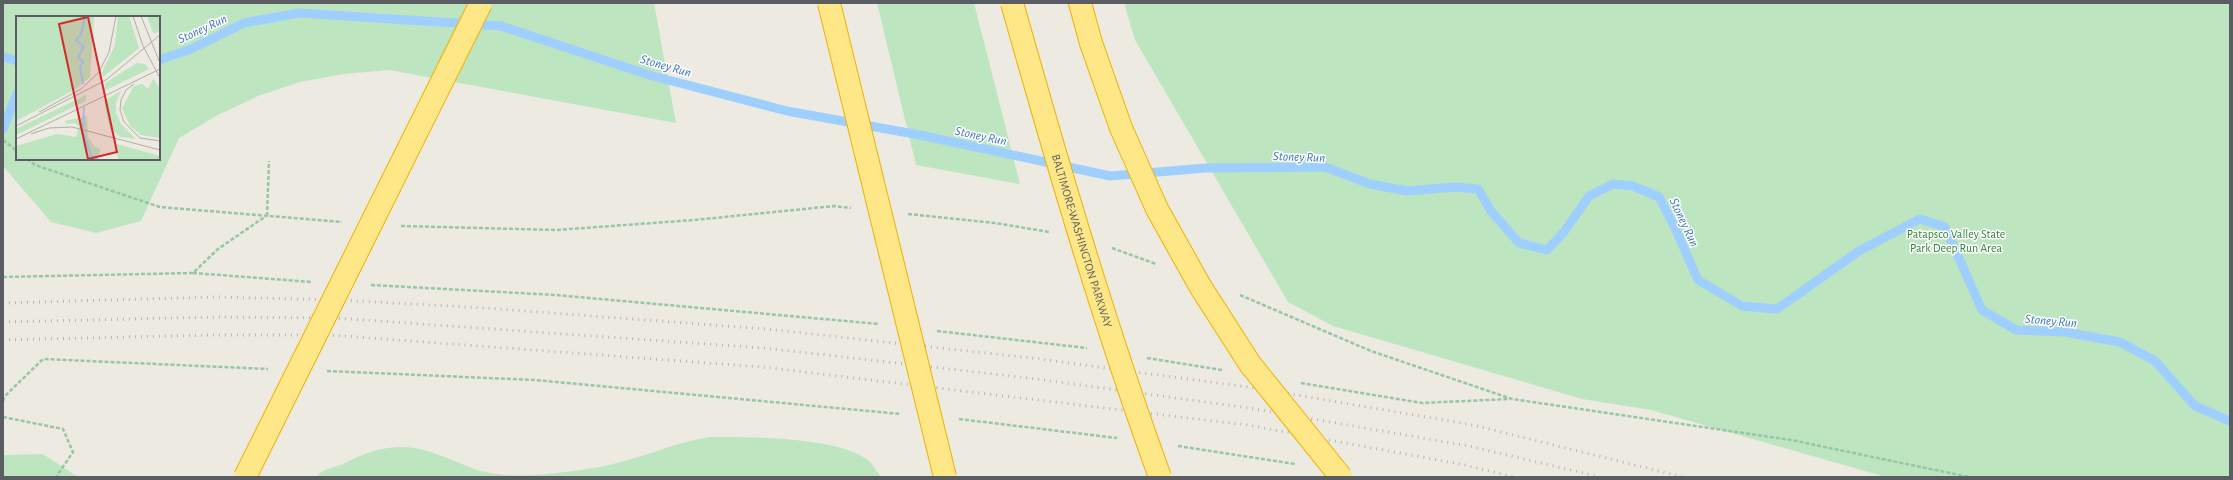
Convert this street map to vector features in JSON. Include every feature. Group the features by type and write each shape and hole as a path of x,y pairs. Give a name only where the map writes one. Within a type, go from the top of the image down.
{"highway":[{"path":"245,477 481,3"},
{"path":"829,3 945,477"},
{"name":"BALTIMORE-WASHINGTON PARKWAY","path":"1012,3 1066,194 1126,384 1160,477"},
{"path":"1080,3 1091,43 1124,134 1157,209 1200,286 1250,364 1341,477"}],"path":[{"path":"3,140 16,150"},
{"path":"28,160 35,165 160,207 345,222"},
{"path":"267,216 269,160"},
{"path":"400,226 556,230 694,220 771,211 834,206 857,208"},
{"path":"903,213 995,223 1054,233"},
{"path":"193,273 218,249 267,216"},
{"path":"1105,245 1164,267"},
{"path":"3,278 193,273 319,282"},
{"path":"366,285 564,296 885,325"},
{"path":"1237,294 1371,351 1512,399 1791,440 1969,477"},
{"path":"932,330 1088,348"},
{"path":"1142,357 1228,371"},
{"path":"3,400 5,396 43,359 273,369"},
{"path":"320,371 535,380 904,414"},
{"path":"1298,383 1422,403 1512,399"},
{"path":"3,417 63,429 73,452 56,477"},
{"path":"951,419 1124,439"},
{"path":"1170,445 1302,465"}],"green space":[{"path":"3,3 654,3 676,123 389,70 344,74 300,82 258,96 216,116 179,138 141,221 96,233 51,222 3,166"},
{"path":"877,3 974,3 1020,184 916,165"},
{"name":"Patapsco Valley State Park Deep Run Area","path":"1124,3 2230,3 2230,477 1886,477 1651,410 1582,399 1333,326 1288,302 1135,40"},
{"path":"711,437 770,438 836,447 854,452 868,460 881,477 316,477 326,470 376,450 388,448 400,447 423,450 484,472 504,475 524,475 565,472 610,465 688,441"},
{"path":"43,454 78,477 3,477 3,455"}],"waterway":[{"name":"Stoney Run","path":"160,60 191,49 244,23 299,13 501,26 649,75 787,111 920,135 1110,176 1206,168 1325,167 1370,184 1407,191 1455,187 1478,189 1491,211 1519,243 1547,250 1564,232 1589,196 1613,184 1633,186 1659,197 1675,228 1698,280 1742,306 1777,309 1859,251 1920,219 1945,227 1982,310 2016,330 2065,332 2120,342 2155,361 2195,406 2230,421"},
{"path":"3,57 16,61"},
{"name":"Stoney Run","path":"3,129 16,96"}],"railway":[{"path":"3,303 216,297 340,300 485,308 766,329 1032,358 1255,388 1473,425 1683,477"},
{"path":"3,322 215,317 336,318 764,348 1029,378 1249,408 1469,446 1600,477"},
{"path":"3,340 212,335 330,335 762,367 1247,425 1465,465 1514,477"}]}
